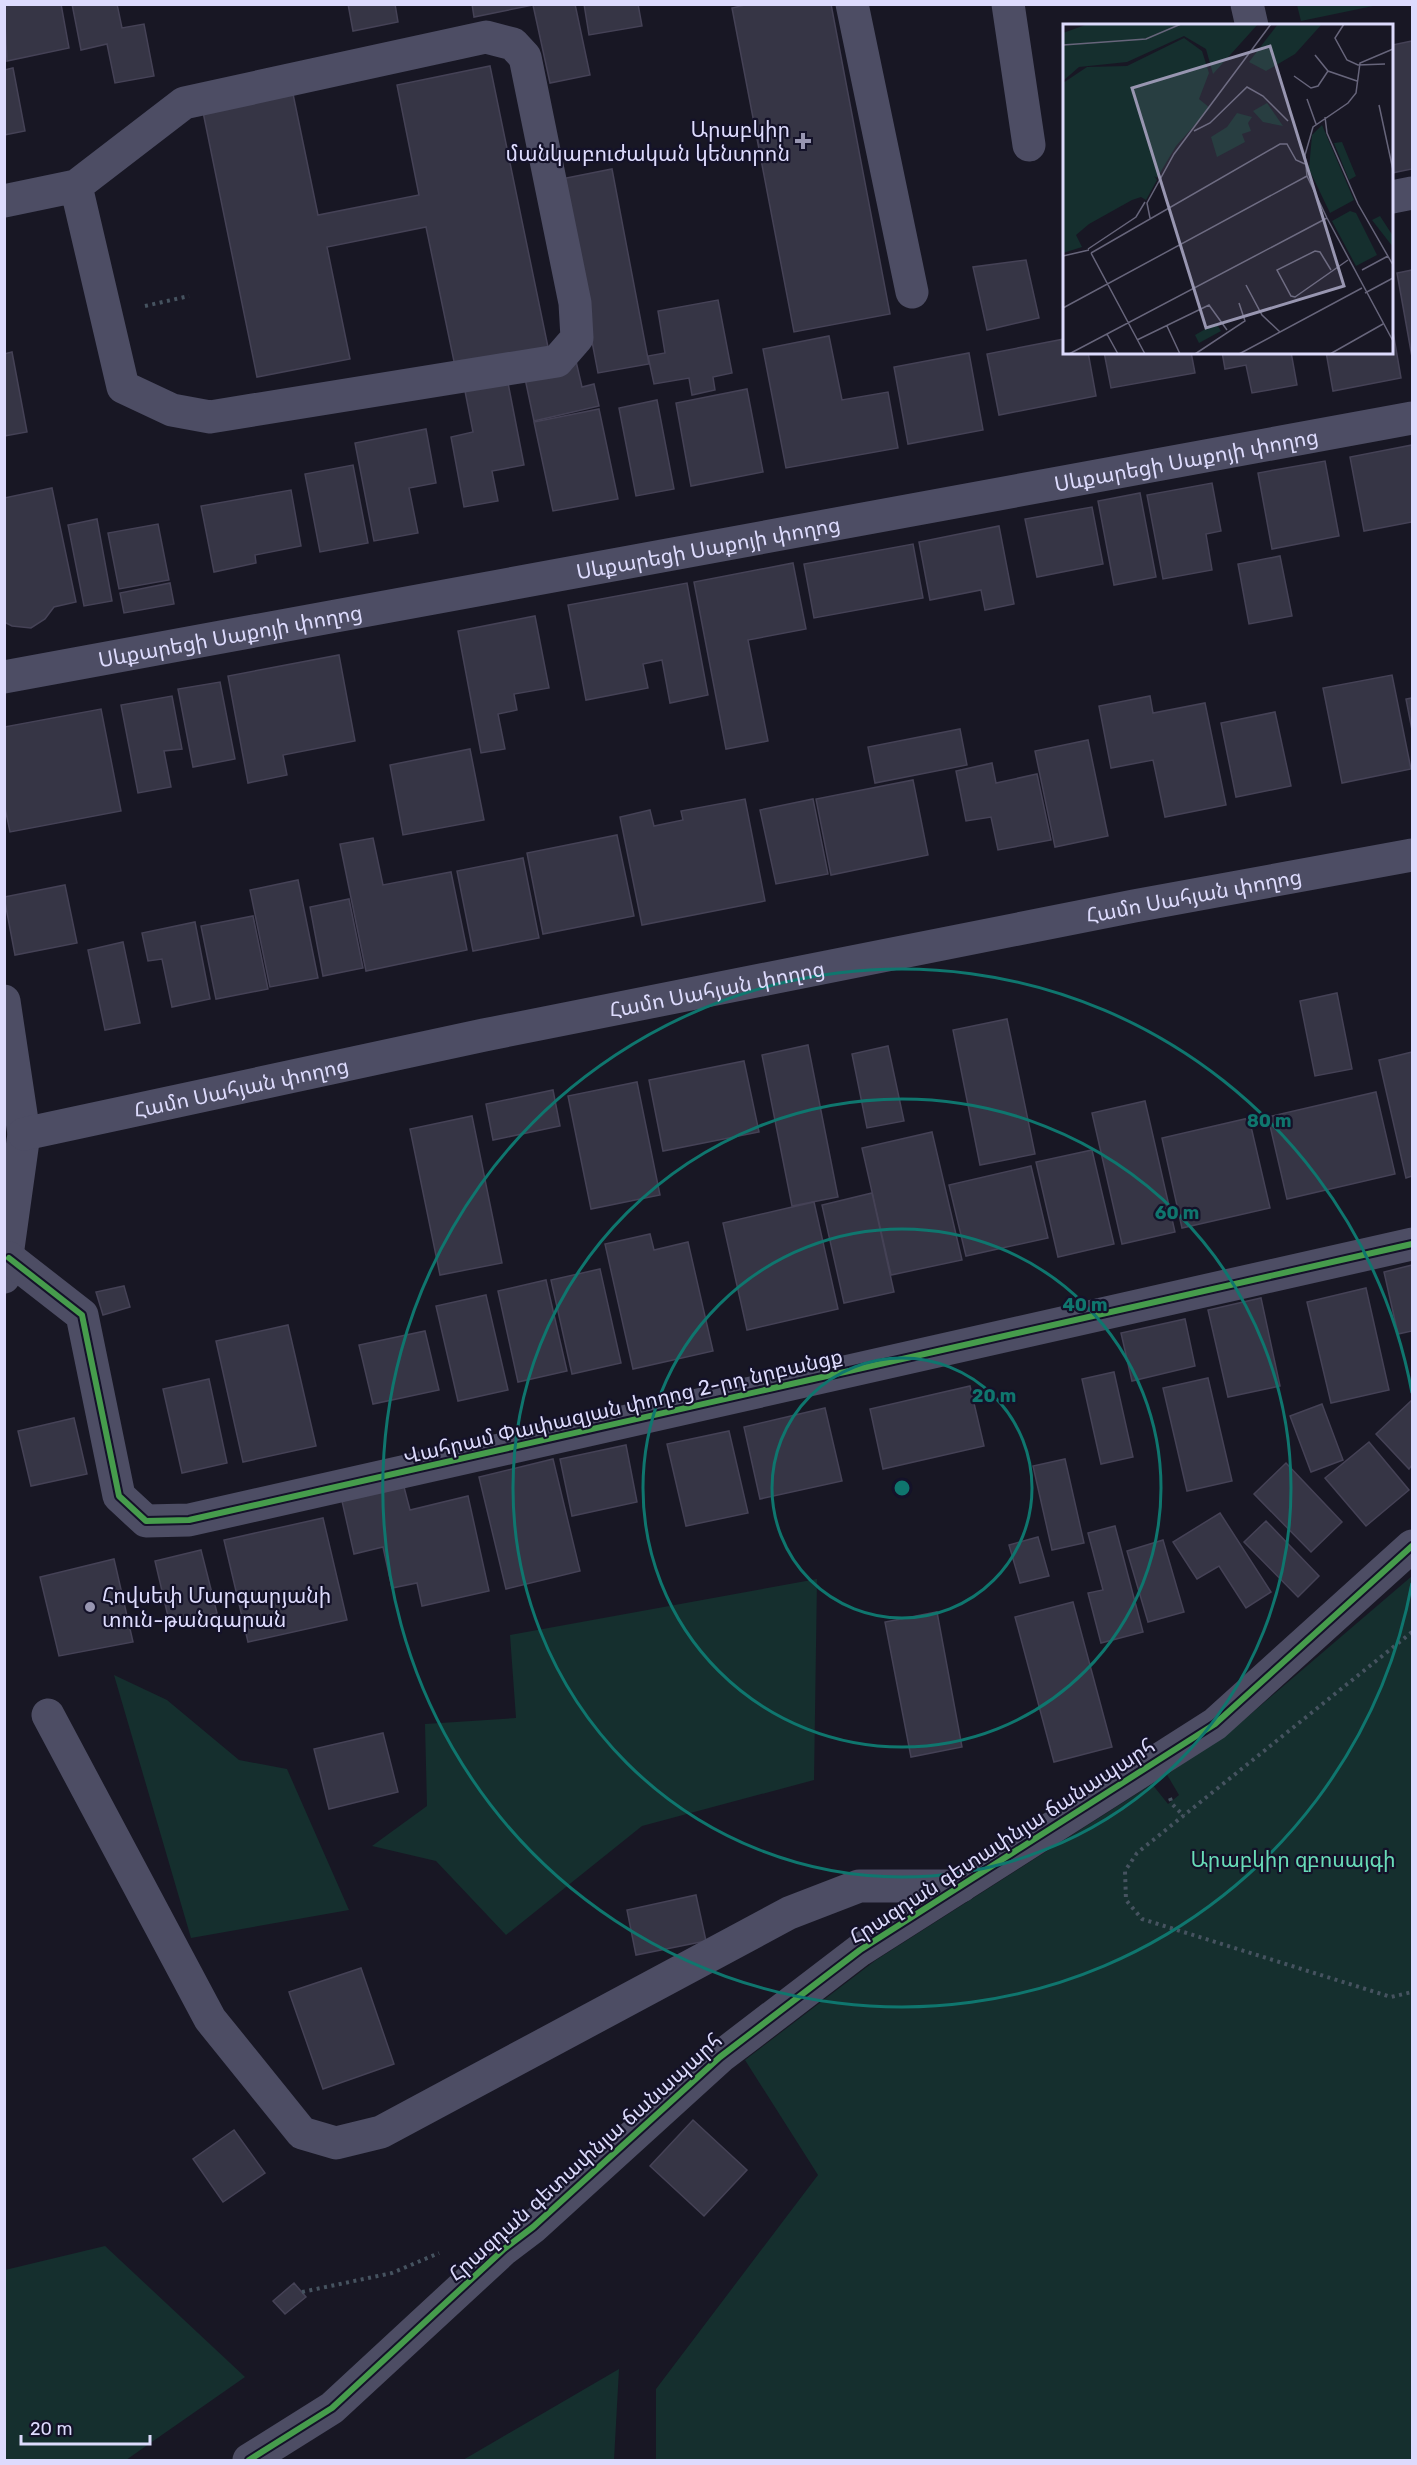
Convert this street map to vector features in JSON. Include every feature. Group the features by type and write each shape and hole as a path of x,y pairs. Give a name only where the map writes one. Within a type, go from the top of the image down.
{"street":[{"path":"852,4 912,292"},
{"path":"1008,4 1029,145"},
{"path":"1247,4 1252,24"},
{"path":"4,201 76,186 184,103 486,37 513,44 525,57 575,303 577,338 557,361 210,417 172,410 123,387 76,186"},
{"path":"1393,197 1413,193"},
{"name":"Սևքարեցի Սաքոյի փողոց","path":"4,678 1413,418"},
{"name":"Համո Սահյան փողոց","path":"24,1134 484,1035 1134,906 1413,855"},
{"path":"4,1001 24,1134 7,1268"},
{"name":"Վահրամ Փափազյան փողոց 2-րդ նրբանցք","path":"7,1268 82,1315 119,1496 146,1521 189,1521 1413,1244"},
{"name":"Հրազդան գետափնյա ճանապարհ","path":"249,2460 332,2408 504,2249 533,2227 720,2057 860,1950 1215,1724 1413,1546"},
{"path":"48,1714 210,2019 302,2133 336,2143 381,2132 789,1913 859,1887 961,1886"}],"path":[{"path":"1413,1632 1137,1852 1125,1871 1126,1900 1142,1919 1391,1997 1413,1992"},
{"path":"302,2292 392,2273 438,2253 471,2248 504,2249"}],"green space":[{"path":"1297,4 1378,5 1301,21"},
{"name":"Արաբկիր զբոսայգի","path":"1412,1576 1412,2460 656,2460 656,2389 818,2175 745,2060 876,1960 1152,1784 1168,1804 1179,1795 1166,1773 1225,1736"},
{"path":"817,1579 814,1780 642,1826 506,1935 436,1861 372,1846 427,1806 425,1724 516,1718 510,1635"},
{"path":"114,1675 167,1700 239,1760 287,1769 349,1910 191,1938"},
{"path":"105,2246 245,2377 126,2460 5,2460 5,2270"},
{"path":"619,2369 614,2460 463,2460"}],"building":[{"path":"4,4 61,4 69,48 7,61"},
{"path":"72,4 117,4 122,28 144,24 154,76 115,83 107,44 81,50"},
{"path":"348,4 395,4 398,22 353,31"},
{"path":"472,4 575,4 590,75 550,83 533,5 474,17"},
{"path":"584,4 638,4 642,26 589,35"},
{"path":"749,4 831,4 890,314 794,332 732,8"},
{"path":"1412,41 1412,169 1393,173 1393,45"},
{"path":"490,66 549,352 456,371 426,227 327,247 350,359 257,377 203,112 293,94 318,215 419,195 397,85"},
{"path":"13,68 25,131 4,135 4,70"},
{"path":"612,169 649,364 598,373 561,179"},
{"path":"1026,260 1039,318 987,330 973,267"},
{"path":"1412,270 1412,357 1397,273"},
{"path":"718,300 732,373 713,377 715,390 692,395 689,378 654,384 648,356 665,353 658,311"},
{"path":"1393,332 1401,378 1333,391 1326,354 1393,354"},
{"path":"829,336 842,400 888,392 898,448 786,468 763,349"},
{"path":"1063,339 1063,354 1088,354 1096,396 999,415 987,354"},
{"path":"12,352 27,432 4,436 4,354"},
{"path":"969,353 983,430 908,444 894,367"},
{"path":"1104,354 1191,354 1195,373 1111,388"},
{"path":"1222,354 1291,354 1297,385 1252,393 1246,365 1225,369"},
{"path":"575,357 582,387 594,384 599,406 534,421 523,369"},
{"path":"508,383 524,465 492,471 498,501 464,507 451,437 473,432 465,391"},
{"path":"747,389 763,472 691,486 676,403"},
{"path":"657,400 674,489 636,496 619,408"},
{"path":"599,409 618,499 553,511 534,422"},
{"path":"426,429 436,483 409,488 418,533 374,541 355,443"},
{"path":"1412,445 1412,522 1364,531 1350,457"},
{"path":"1325,461 1339,536 1272,549 1258,473"},
{"path":"353,465 368,543 320,552 305,474"},
{"path":"1212,483 1221,531 1206,534 1212,570 1163,579 1147,495"},
{"path":"52,488 76,602 54,607 45,619 31,628 12,626 4,622 4,498"},
{"path":"291,490 301,546 255,555 256,563 214,572 201,506"},
{"path":"1140,493 1156,577 1114,585 1098,501"},
{"path":"1092,507 1103,564 1037,577 1025,519"},
{"path":"97,519 112,601 84,606 68,525"},
{"path":"158,524 169,580 119,589 108,533"},
{"path":"999,526 1014,604 985,610 981,590 930,600 919,542"},
{"path":"913,544 923,598 814,618 804,564"},
{"path":"1280,556 1292,616 1249,624 1238,564"},
{"path":"793,563 806,629 748,640 768,741 726,749 694,582"},
{"path":"170,583 174,604 124,613 120,593"},
{"path":"687,583 708,695 670,703 662,660 643,664 648,688 586,700 568,605"},
{"path":"535,616 549,688 514,694 517,710 498,714 505,749 481,753 458,631"},
{"path":"339,655 355,741 283,755 287,775 248,783 228,676"},
{"path":"1392,675 1411,769 1342,783 1323,688"},
{"path":"220,682 235,759 193,767 178,689"},
{"path":"172,696 182,749 164,751 171,787 138,793 121,705"},
{"path":"1150,696 1153,713 1205,703 1226,805 1165,817 1153,760 1111,768 1099,706"},
{"path":"1412,698 1412,730 1406,699"},
{"path":"101,709 121,811 10,832 4,803 4,727"},
{"path":"1275,712 1291,786 1236,797 1221,723"},
{"path":"960,729 967,765 875,783 868,747"},
{"path":"1088,740 1108,836 1055,847 1035,751"},
{"path":"470,749 484,820 403,835 390,765"},
{"path":"992,763 996,783 1037,774 1051,840 998,850 991,817 966,821 956,771"},
{"path":"913,780 928,855 831,875 816,799"},
{"path":"745,799 765,901 642,925 620,817 650,810 654,826 683,820 681,811"},
{"path":"813,799 828,874 776,884 760,810"},
{"path":"617,835 634,916 543,934 527,853"},
{"path":"373,838 383,885 451,872 467,950 366,971 340,844"},
{"path":"523,858 539,938 473,951 457,871"},
{"path":"298,880 318,978 270,987 250,890"},
{"path":"65,885 77,943 15,955 4,897"},
{"path":"349,899 363,968 323,976 310,907"},
{"path":"253,916 268,989 216,999 201,926"},
{"path":"195,922 210,999 172,1007 162,959 148,961 142,933"},
{"path":"123,942 140,1023 105,1030 88,950"},
{"path":"1337,993 1352,1069 1315,1076 1300,1001"},
{"path":"1007,1019 1035,1154 980,1165 953,1030"},
{"path":"808,1045 838,1197 792,1206 762,1055"},
{"path":"888,1046 904,1121 867,1128 852,1054"},
{"path":"1412,1052 1412,1176 1406,1178 1379,1060"},
{"path":"744,1061 759,1132 663,1151 649,1080"},
{"path":"637,1082 660,1195 591,1209 568,1096"},
{"path":"553,1090 560,1126 493,1140 486,1104"},
{"path":"1376,1092 1395,1174 1287,1199 1268,1117"},
{"path":"1145,1101 1175,1232 1122,1244 1092,1113"},
{"path":"472,1116 502,1263 440,1275 410,1129"},
{"path":"1249,1118 1270,1208 1182,1228 1162,1138"},
{"path":"932,1132 962,1260 891,1275 862,1148"},
{"path":"1092,1150 1114,1244 1058,1257 1036,1162"},
{"path":"1031,1166 1048,1238 966,1256 949,1185"},
{"path":"872,1193 894,1292 844,1303 822,1205"},
{"path":"814,1202 838,1309 747,1330 723,1223"},
{"path":"650,1234 654,1250 688,1242 713,1351 633,1369 605,1244"},
{"path":"1412,1265 1412,1331 1398,1334 1384,1272"},
{"path":"600,1269 621,1363 572,1374 551,1280"},
{"path":"546,1280 567,1371 518,1382 498,1291"},
{"path":"124,1286 130,1307 103,1315 96,1292"},
{"path":"1366,1288 1389,1390 1331,1403 1307,1302"},
{"path":"486,1295 508,1390 458,1401 436,1306"},
{"path":"1261,1298 1280,1386 1228,1397 1208,1310"},
{"path":"1185,1319 1195,1366 1132,1381 1121,1333"},
{"path":"288,1325 316,1446 243,1462 216,1341"},
{"path":"425,1331 439,1390 373,1404 359,1345"},
{"path":"1114,1372 1133,1457 1101,1464 1082,1379"},
{"path":"1208,1378 1232,1481 1187,1491 1163,1388"},
{"path":"209,1379 227,1463 182,1473 163,1389"},
{"path":"970,1386 984,1446 883,1469 870,1409"},
{"path":"1412,1400 1412,1465 1409,1469 1376,1434"},
{"path":"1322,1404 1343,1460 1311,1472 1290,1416"},
{"path":"825,1408 842,1481 760,1499 744,1427"},
{"path":"74,1418 87,1474 31,1486 18,1431"},
{"path":"729,1431 748,1513 686,1526 667,1444"},
{"path":"1369,1442 1409,1490 1366,1526 1325,1478"},
{"path":"626,1445 637,1502 572,1516 560,1459"},
{"path":"553,1459 580,1571 506,1589 479,1477"},
{"path":"1065,1459 1084,1543 1052,1550 1033,1466"},
{"path":"1286,1463 1342,1522 1311,1552 1254,1494"},
{"path":"404,1487 410,1510 468,1496 489,1591 422,1606 417,1583 392,1588 383,1547 354,1554 342,1501"},
{"path":"1220,1513 1271,1592 1246,1608 1219,1566 1197,1579 1173,1542"},
{"path":"323,1518 347,1620 248,1642 224,1540"},
{"path":"1266,1521 1319,1576 1298,1597 1244,1542"},
{"path":"1115,1526 1143,1632 1101,1643 1088,1593 1103,1590 1088,1533"},
{"path":"1038,1537 1049,1576 1020,1583 1009,1545"},
{"path":"1163,1540 1184,1612 1148,1622 1127,1551"},
{"path":"201,1550 217,1613 170,1625 155,1561"},
{"path":"114,1559 133,1642 59,1656 40,1577"},
{"path":"1073,1602 1112,1747 1054,1762 1015,1617"},
{"path":"937,1612 962,1747 911,1757 885,1622"},
{"path":"383,1733 398,1792 329,1809 314,1749"},
{"path":"696,1895 706,1941 636,1955 627,1910"},
{"path":"361,1968 394,2064 323,2089 289,1992"},
{"path":"693,2120 747,2170 704,2216 650,2166"},
{"path":"234,2130 265,2173 223,2202 193,2159"},
{"path":"294,2283 306,2297 285,2314 273,2301"}],"cycle path":[{"path":"9,1258 82,1315 119,1496 146,1521 189,1520 1412,1244"},
{"path":"249,2460 332,2408 504,2249 533,2227 720,2057 860,1950 1215,1724 1412,1546"}],"place":[{"name":"Արաբկիր մանկաբուժական կենտրոն","path":"803,141"},
{"name":"Հովսեփ Մարգարյանի տուն-թանգարան","path":"90,1607"}]}
